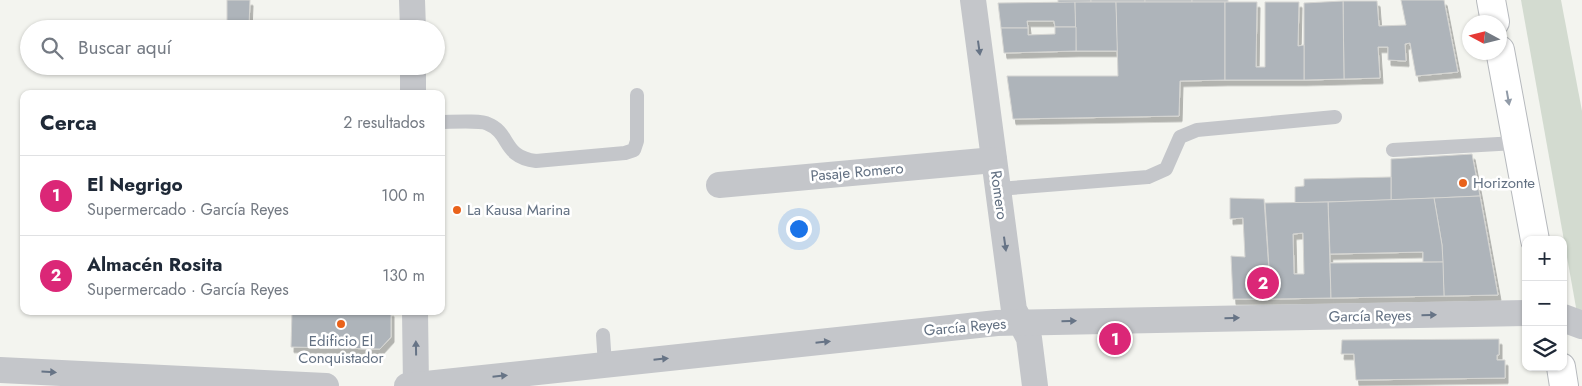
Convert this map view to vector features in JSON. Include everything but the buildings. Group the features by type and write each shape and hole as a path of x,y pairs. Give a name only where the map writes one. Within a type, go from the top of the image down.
{"main road":[{"path":"1491,0 1494,15"},
{"path":"1502,60 1534,236"},
{"path":"1562,371 1564,386"}],"street":[{"path":"412,0 412,20"},
{"name":"Romero","path":"973,0 1014,310 1029,338 1036,386"},
{"path":"413,75 413,90"},
{"name":"Pasaje Romero","path":"719,185 994,160"},
{"name":"García Reyes","path":"413,386 997,323 1522,313"},
{"path":"413,386 415,315"},
{"path":"1567,319 1582,325"},
{"path":"0,370 326,386"}],"lane":[{"path":"445,122 488,123 497,130 515,154 524,160 536,161 625,153 634,150 637,141 637,95"},
{"path":"998,189 1148,178 1166,169 1180,137 1197,130 1335,117"},
{"path":"1393,150 1516,143"},
{"path":"603,335 605,365"}],"shaded area":[{"path":"1521,0 1561,0 1582,111 1582,341 1567,257 1567,236 1563,236"}],"place":[{"name":"Horizonte","path":"1463,183"},
{"name":"La Kausa Marina","path":"457,210"},
{"name":"Almacén Rosita","path":"1263,283"},
{"name":"Edificio El Conquistador","path":"341,324"},
{"name":"El Negrigo","path":"1115,339"}]}
